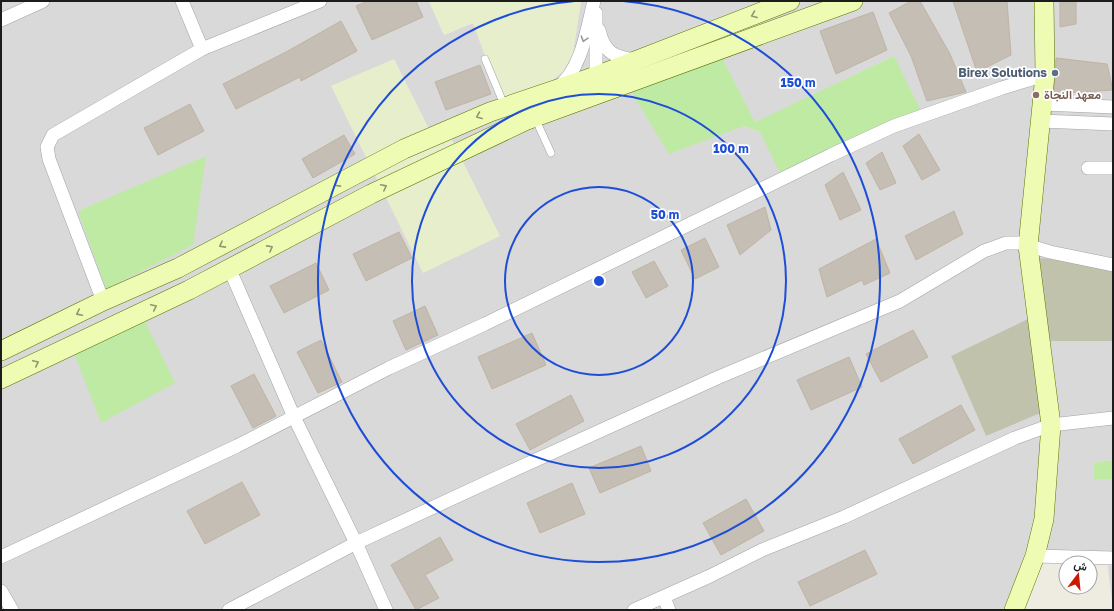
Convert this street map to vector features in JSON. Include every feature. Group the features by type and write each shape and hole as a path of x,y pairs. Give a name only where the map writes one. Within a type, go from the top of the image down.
{"street":[{"path":"1,20 43,1"},
{"path":"182,1 202,49"},
{"path":"103,301 49,159 47,147 53,135 202,49 305,5 320,1"},
{"path":"596,1 601,40 607,50 623,58 635,60"},
{"path":"596,1 596,96"},
{"path":"550,91 559,87 576,62 596,1"},
{"path":"1,351 103,301 178,268 404,149 505,107 596,76 790,1"},
{"path":"1,379 230,270 327,216 399,180 535,117 853,1"},
{"path":"1014,610 1035,556 1044,519 1051,425 1028,246 1045,75 1044,1"},
{"path":"1,557 237,446 389,368 485,324 831,155 909,121 1002,88 1045,75"},
{"path":"1042,112 1113,107"},
{"path":"1042,112 1113,124"},
{"path":"1088,168 1113,168"},
{"path":"229,610 356,543 719,377 900,301 984,251 1006,243 1020,243 1064,255 1113,265"},
{"path":"178,268 189,290"},
{"path":"230,270 294,417 356,543 386,610"},
{"path":"634,610 762,550 844,517 1015,438 1051,425 1113,418"},
{"path":"1035,556 1113,558"},
{"path":"1,591 12,610"},
{"path":"664,597 669,610"}],"lane":[{"path":"485,59 505,107"},
{"path":"535,117 551,153"}],"shaded area":[{"path":"1,1 429,1 444,35 473,23 549,83 563,71 573,53 581,1 1113,1 1113,264 1034,316 951,356 986,436 1045,341 1113,341 1113,460 1093,463 1094,479 1113,479 1113,610 1107,559 1098,559 1098,555 1058,555 1058,557 1045,557 1014,610 1,610","holes":["894,56 760,132 744,126 755,123"]},
{"path":"429,1 581,1 573,53 563,71 549,83 501,101 473,23 444,35"},
{"path":"394,59 435,141 449,134 500,236 423,273 331,86"},
{"path":"1039,258 1113,264 1113,341 1045,341 1045,411 986,436 951,356 1034,316"}],"green space":[{"path":"721,56 755,122 894,56 922,113 783,179 760,132 744,126 669,154 632,93"},
{"path":"206,156 193,245 106,289 78,211"},
{"path":"143,317 175,383 101,423 73,350"},
{"path":"1113,460 1113,479 1094,479 1093,463"}],"building":[{"path":"368,1 416,1 423,17 372,40 356,6"},
{"path":"911,1 920,1 950,54 966,92 927,101 911,56 889,13"},
{"path":"953,1 1007,1 1011,55 977,72"},
{"path":"1060,1 1076,1 1076,24 1060,27"},
{"path":"873,12 887,50 836,74 820,31"},
{"path":"341,21 357,51 301,81 300,77 236,109 223,84 286,52"},
{"path":"1056,58 1107,64 1113,90 1054,94"},
{"path":"480,65 491,94 446,110 435,82"},
{"path":"190,104 204,131 158,155 144,128"},
{"path":"919,134 940,170 922,180 903,146"},
{"path":"344,135 355,154 313,178 302,159"},
{"path":"882,152 896,183 880,190 866,163"},
{"path":"843,172 861,210 840,220 825,185"},
{"path":"765,207 771,230 740,255 727,225"},
{"path":"954,211 963,234 916,260 905,236"},
{"path":"399,232 412,258 366,281 353,254"},
{"path":"705,238 719,267 695,279 681,250"},
{"path":"876,239 890,273 864,285 862,280 827,297 819,269"},
{"path":"654,261 668,286 646,298 632,272"},
{"path":"316,263 329,290 284,313 270,286"},
{"path":"425,306 438,335 406,350 393,321"},
{"path":"913,330 928,357 881,382 866,354"},
{"path":"532,333 546,365 492,389 478,357"},
{"path":"321,340 342,382 318,393 297,352"},
{"path":"849,357 862,387 811,410 797,380"},
{"path":"254,374 276,416 253,428 231,386"},
{"path":"571,395 584,421 530,450 516,424"},
{"path":"961,405 975,430 913,464 899,439"},
{"path":"641,446 651,471 600,493 589,468"},
{"path":"242,482 260,515 205,544 187,511"},
{"path":"572,483 585,514 540,533 527,503"},
{"path":"746,499 764,531 721,555 703,523"},
{"path":"440,537 453,560 425,575 439,598 416,610 391,565"},
{"path":"865,550 877,574 810,606 798,582"}],"place":[{"name":"Birex Solutions","path":"1055,73"},
{"name":"معهد النجاة","path":"1036,95"}]}
